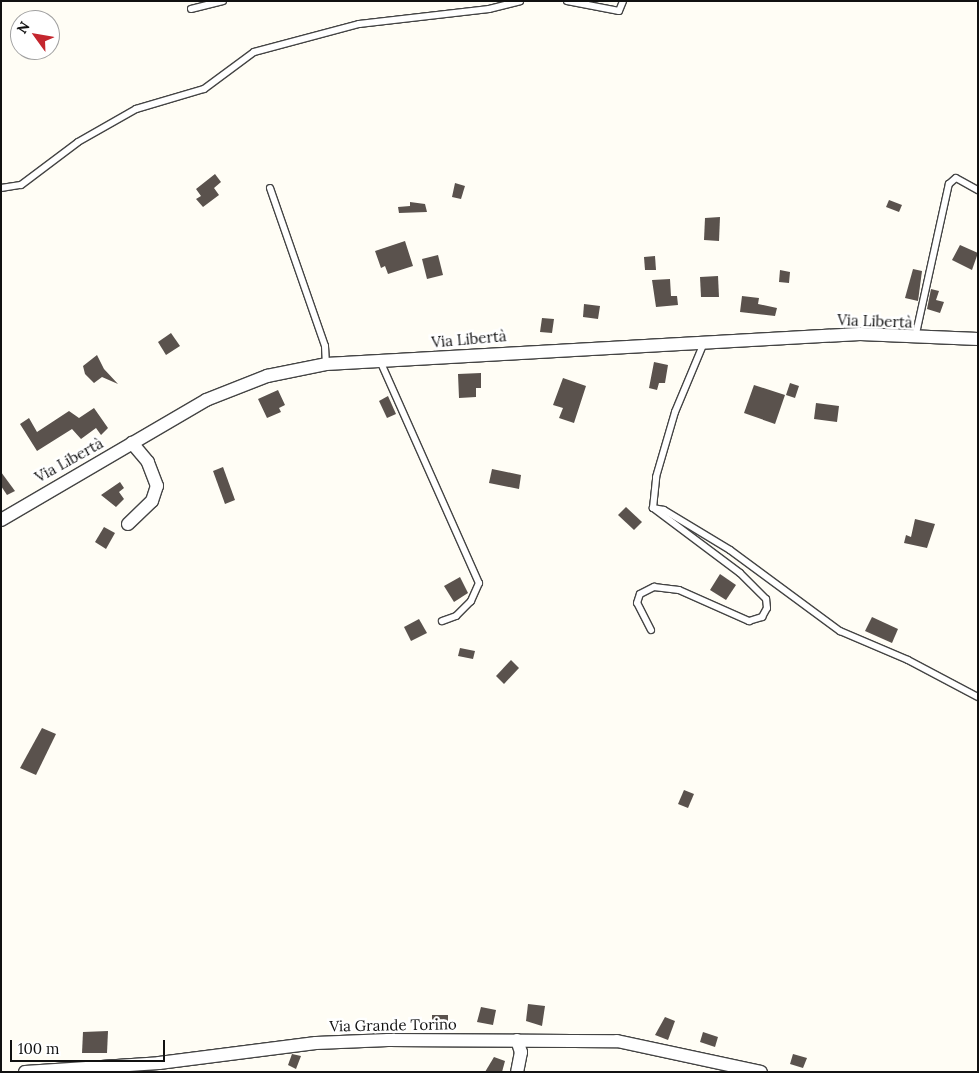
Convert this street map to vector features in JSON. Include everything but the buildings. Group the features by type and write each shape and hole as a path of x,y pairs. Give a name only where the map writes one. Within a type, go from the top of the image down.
{"street":[{"name":"Via Libertà","path":"1,520 206,400 243,385 326,364 382,363 551,349 703,345 860,334 915,339 978,339"},
{"path":"128,524 152,500 157,486 151,468 132,443"},
{"path":"516,1040 521,1052 517,1072"},
{"name":"Via Grande Torino","path":"25,1072 159,1063 316,1043 516,1040 617,1041 761,1072"}],"lane":[{"path":"191,9 223,1"},
{"path":"1,188 21,184 78,142 136,109 204,89 254,52 359,24 489,9 520,1"},
{"path":"567,1 618,11 623,1"},
{"path":"915,339 949,184 956,178 978,190"},
{"path":"270,188 325,346 326,364"},
{"path":"653,508 656,477 675,412 703,345"},
{"path":"382,363 479,582 471,601 456,616 442,621"},
{"path":"651,630 637,603 646,589 654,587 679,590 749,621 762,617 768,604 720,556 653,508"},
{"path":"653,508 664,510 730,550 840,631 908,660 978,697"}]}
